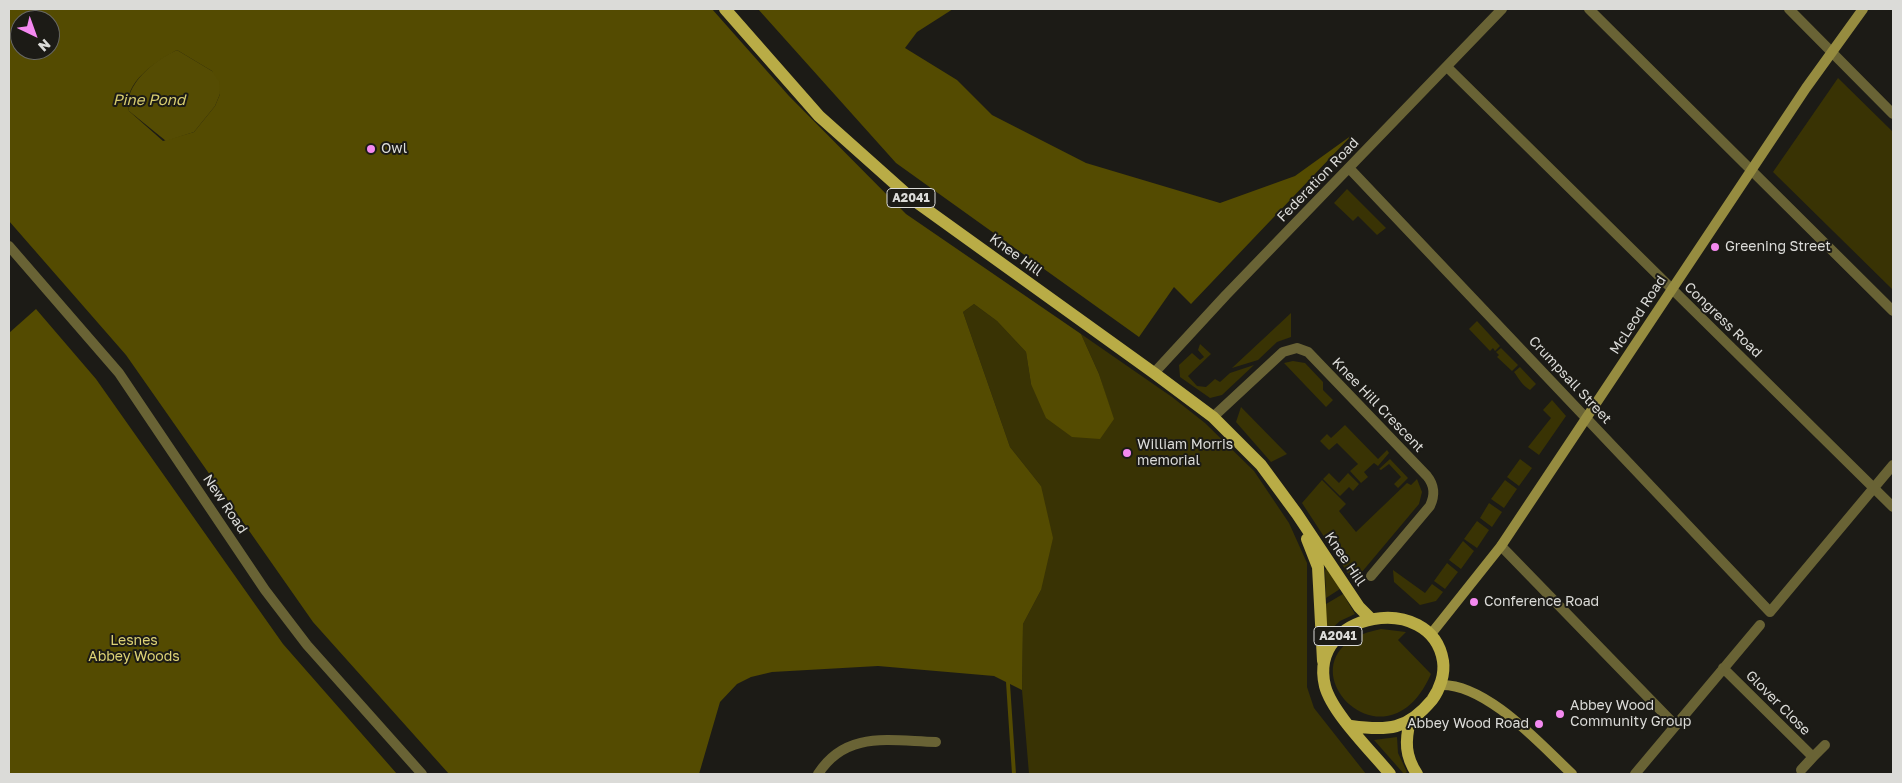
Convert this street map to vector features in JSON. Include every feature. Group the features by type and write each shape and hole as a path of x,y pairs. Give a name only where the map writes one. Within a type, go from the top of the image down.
{"main road":[{"name":"Knee Hill","path":"725,9 819,116 912,199 1154,372 1213,417 1261,466 1297,514 1359,607 1371,620"},
{"name":"McLeod Road","path":"1431,634 1501,546 1671,288 1864,9"},
{"name":"Knee Hill","path":"1297,514 1318,567 1325,686 1332,702 1351,726"},
{"name":"A2041","path":"1323,666 1334,640 1345,629 1371,620 1383,618 1407,621 1419,624 1431,634"},
{"path":"1351,726 1384,728 1410,721 1434,696 1445,671 1442,654 1431,634"},
{"path":"1440,685 1452,684 1479,694 1528,733 1572,774"},
{"path":"1410,721 1406,747 1408,759 1417,774"},
{"name":"A2041","path":"1351,726 1390,774"}],"street":[{"name":"Federation Road","path":"1154,372 1502,9"},
{"path":"1589,9 1893,311"},
{"path":"1789,9 1893,114"},
{"name":"Congress Road","path":"1447,67 1893,507"},
{"name":"Crumpsall Street","path":"1349,168 1770,612 1874,487"},
{"name":"New Road","path":"9,246 118,373 265,590 307,645 422,774"},
{"name":"Knee Hill Crescent","path":"1213,417 1283,352 1297,348 1308,352 1427,476 1433,487 1434,493 1430,506 1371,576"},
{"path":"1874,487 1893,465"},
{"path":"1501,546 1675,725"},
{"path":"1635,774 1760,625"},
{"name":"Glover Close","path":"1723,668 1813,757"},
{"path":"818,774 827,760 846,746 870,741 936,742"},
{"path":"1801,770 1825,745"}],"shaded area":[{"path":"1838,78 1893,132 1893,290 1773,172"},
{"path":"1347,189 1386,228 1377,235 1358,216 1353,221 1334,203"},
{"path":"974,304 997,321 1026,352 1031,384 1113,419 1099,374 1081,334 1172,397 1205,423 1254,471 1289,523 1307,563 1307,687 1314,708 1366,774 1029,774 1022,690 1023,624 1041,590 1041,486 1010,447 963,312"},
{"path":"1291,313 1291,337 1277,342 1258,360 1232,368"},
{"path":"1477,321 1500,346 1495,351 1493,348 1490,351 1469,329"},
{"path":"1200,344 1211,354 1188,376 1197,386 1206,387 1215,379 1220,382 1230,373 1254,365 1222,395 1210,398 1180,377 1179,365 1192,353 1200,360 1204,357 1198,350"},
{"path":"1501,348 1518,365 1512,371 1497,357 1499,355 1496,352"},
{"path":"1293,361 1305,363 1323,382 1323,390 1333,400 1326,407 1284,363"},
{"path":"1520,367 1536,384 1530,390 1514,372"},
{"path":"1552,400 1566,416 1539,455 1528,447 1551,418 1543,410"},
{"path":"1241,407 1287,454 1271,462 1236,422"},
{"path":"1345,425 1378,459 1387,450 1389,453 1378,466 1374,463 1364,472 1368,477 1361,483 1350,471 1358,464 1337,443 1329,450 1320,441 1327,434 1331,438"},
{"path":"1390,459 1408,478 1398,488 1394,484 1401,477 1389,464 1381,470 1379,469"},
{"path":"1520,459 1532,468 1519,486 1507,477"},
{"path":"1329,473 1339,483 1348,473 1359,484 1353,491 1349,487 1340,496 1323,479"},
{"path":"1417,479 1422,492 1419,504 1356,579 1351,578 1302,503 1322,480 1346,504 1339,511 1356,532 1407,483 1411,485"},
{"path":"1505,480 1517,489 1504,508 1491,499"},
{"path":"1489,503 1502,512 1492,527 1480,518"},
{"path":"1477,521 1489,530 1477,548 1464,539"},
{"path":"1463,541 1474,551 1461,569 1449,560"},
{"path":"1447,563 1458,572 1445,589 1434,581"},
{"path":"1328,568 1340,589 1326,598 1325,570"},
{"path":"1393,570 1425,593 1432,584 1443,592 1436,601 1420,605 1394,582"},
{"path":"1343,594 1355,614 1340,621 1328,632 1325,627 1326,604"},
{"path":"1381,629 1406,632 1398,640 1431,674 1410,704 1387,716 1364,713 1346,701 1335,682 1334,661 1349,642"},
{"path":"1397,737 1398,753 1407,772 1404,774 1374,740"}],"green space":[{"path":"9,9 712,9 789,96 906,214 1081,334 1099,374 1114,419 1100,439 1072,437 1046,418 1031,384 1026,352 997,321 974,304 963,312 1010,447 1041,486 1053,538 1041,590 1023,624 1022,690 1010,684 1016,774 1012,774 1006,682 994,676 878,666 772,672 751,677 737,684 720,702 699,774 449,774 313,622 126,355 9,221","holes":["177,50 212,71 220,94 215,106 194,132 163,141 129,111 130,91 135,82 160,60"]},
{"path":"758,9 953,9 917,32 905,48 957,80 992,115 1086,163 1220,203 1295,176 1352,135 1191,304 1174,287 1139,337 896,163"},
{"name":"Lesnes Abbey Woods","path":"36,309 96,379 283,644 397,774 9,774 9,333"}],"water":[{"name":"Pine Pond","path":"177,50 212,71 219,81 220,94 215,106 194,132 166,141 129,111 128,101 142,74 151,66"}],"place":[{"name":"Owl","path":"371,149"},
{"name":"Greening Street","path":"1715,247"},
{"name":"William Morris memorial","path":"1127,453"},
{"name":"Conference Road","path":"1474,602"},
{"name":"Abbey Wood Community Group","path":"1560,714"},
{"name":"Abbey Wood Road","path":"1539,724"}]}
